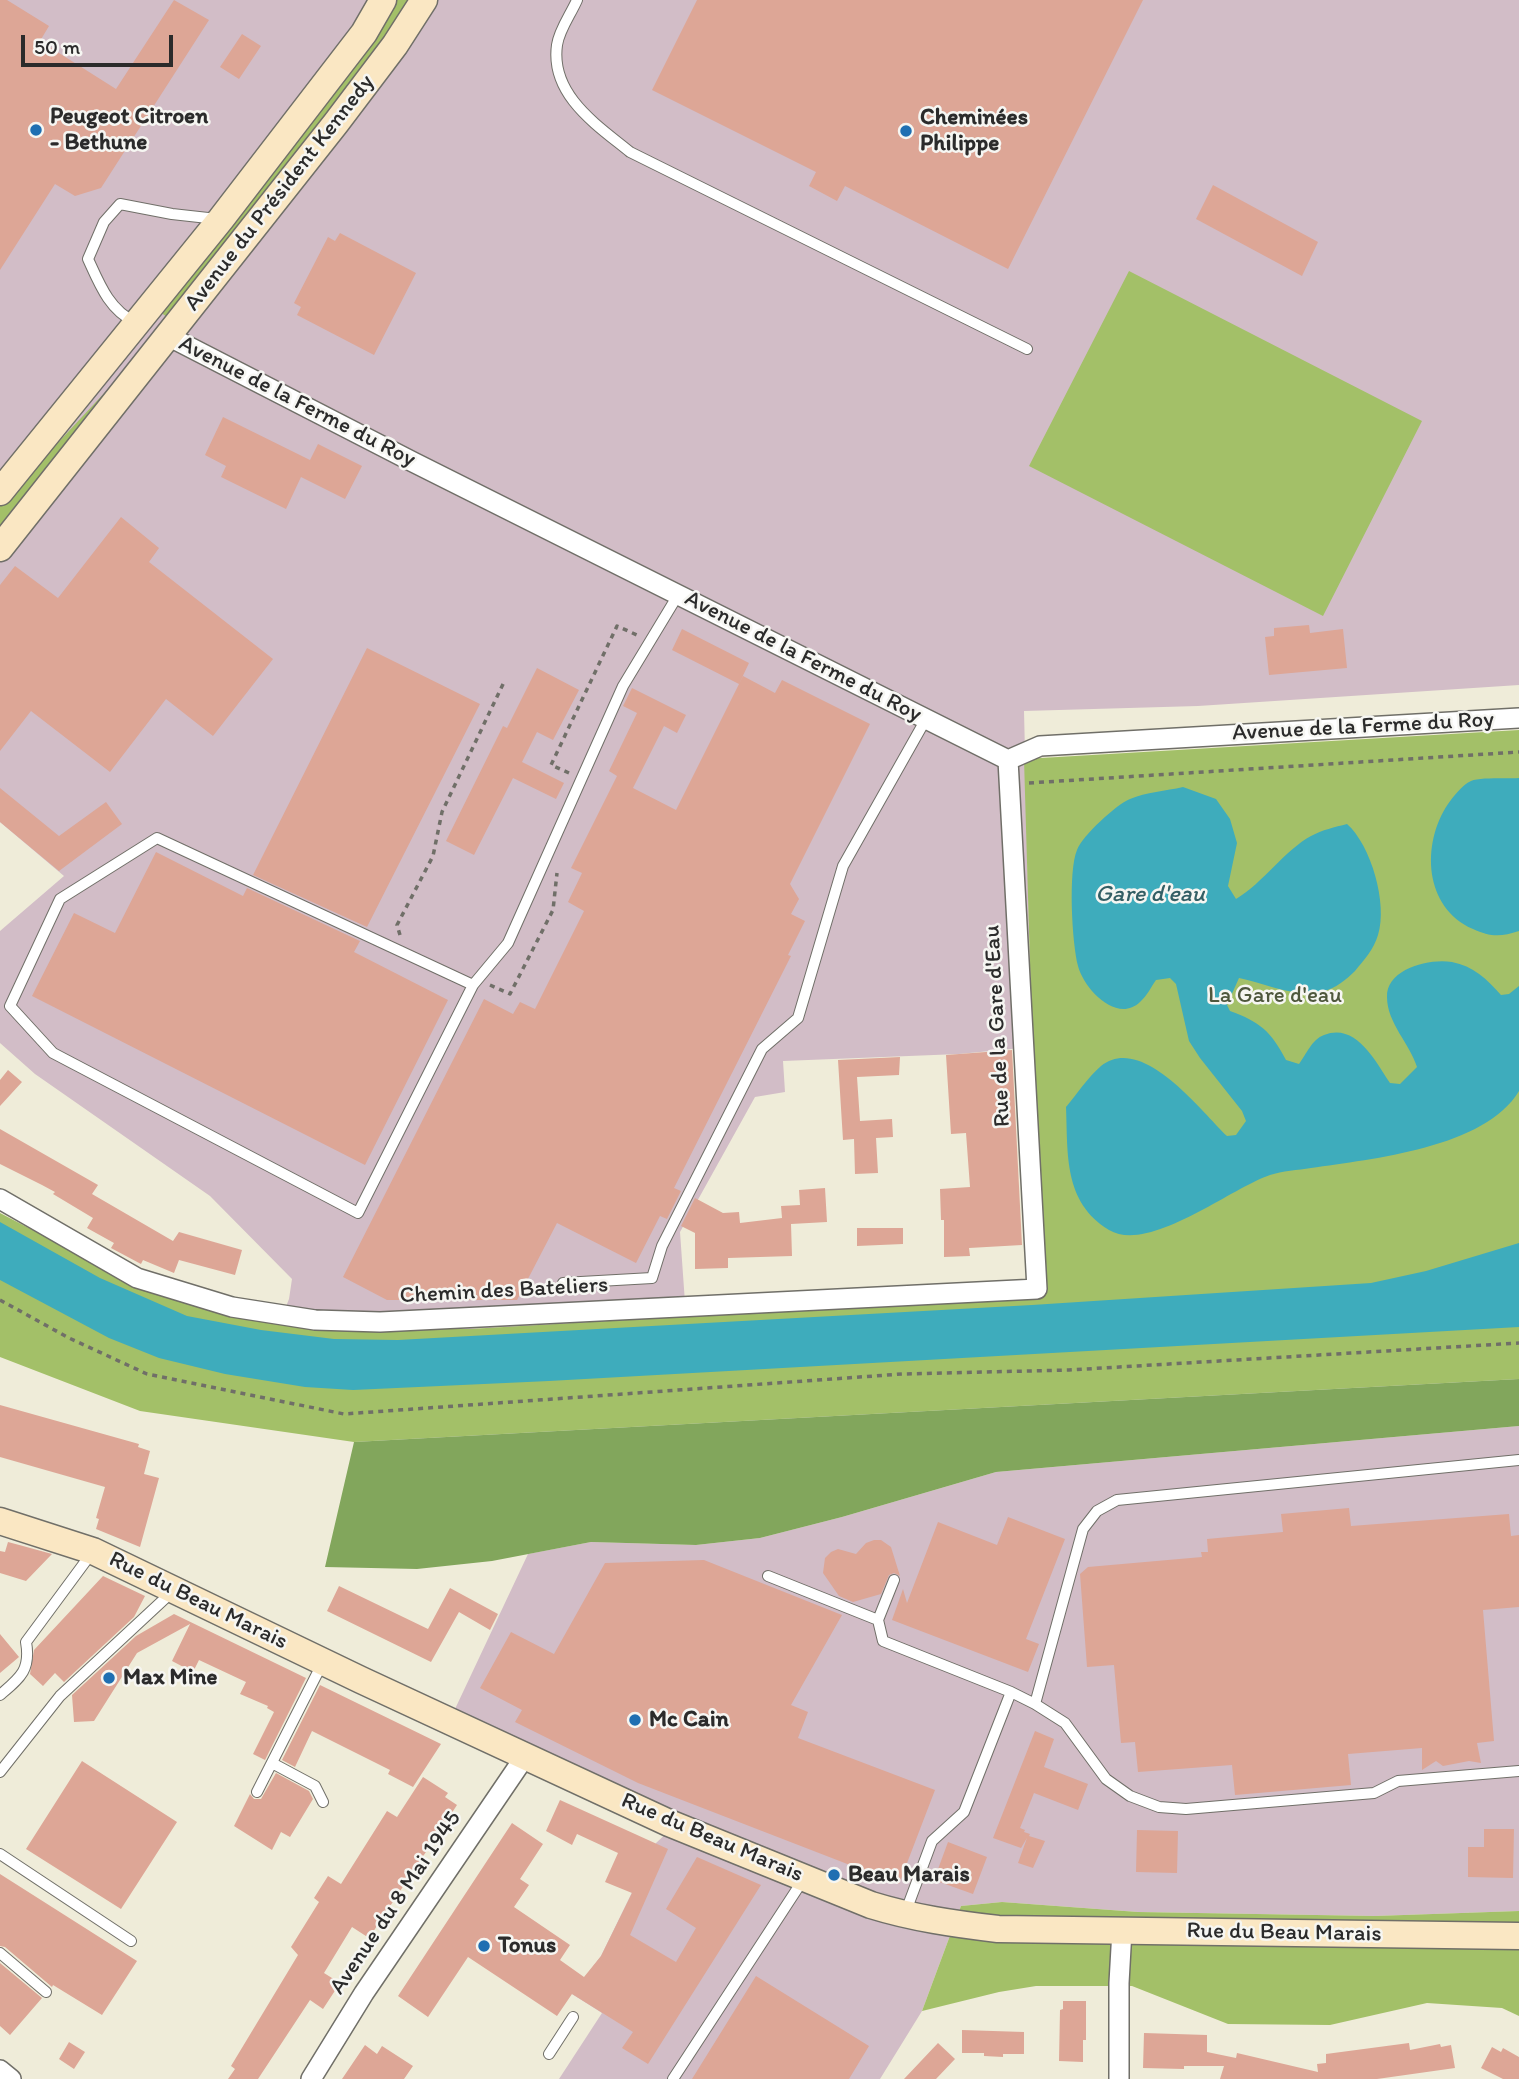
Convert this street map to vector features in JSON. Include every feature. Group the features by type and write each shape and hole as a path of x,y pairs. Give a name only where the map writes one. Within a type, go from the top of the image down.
{"street":[{"name":"Avenue du Président Kennedy","path":"0,492 221,219 364,33 383,0"},
{"name":"Avenue du Président Kennedy","path":"0,548 336,123 395,45 424,0"},
{"name":"Avenue de la Ferme du Roy","path":"138,323 1008,760 1040,746 1519,718"},
{"name":"Rue de la Gare d'Eau","path":"1008,760 1037,1289"},
{"name":"Chemin des Bateliers","path":"0,1199 137,1278 232,1307 315,1320 392,1321 1037,1289"},
{"name":"Rue du Beau Marais","path":"0,1521 93,1551 323,1662 669,1823 904,1915 948,1924 998,1929 1519,1936"},
{"name":"Avenue du 8 Mai 1945","path":"311,2079 365,1993 526,1755"},
{"path":"1119,2079 1122,1930"},
{"path":"0,2070 11,2079"}],"lane":[{"path":"577,0 557,44 558,71 576,108 630,152 1027,349"},
{"path":"138,323 128,319 106,297 88,259 104,222 120,204 172,214 221,219"},
{"path":"475,982 405,953 157,838 60,899 10,1006 53,1053 358,1213 475,982 508,943 623,687 678,594"},
{"path":"563,1283 652,1278 662,1246 762,1049 799,1018 844,866 926,719"},
{"path":"1035,1704 1083,1529 1097,1511 1117,1500 1519,1460"},
{"path":"0,1695 21,1677 29,1658 26,1642 93,1551"},
{"path":"768,1576 878,1620"},
{"path":"894,1580 878,1620 883,1642 1035,1704 1065,1723 1106,1779 1130,1796 1159,1807 1186,1809 1374,1793 1398,1781 1519,1771"},
{"path":"0,1772 60,1696 174,1589"},
{"path":"257,1792 323,1662"},
{"path":"904,1915 932,1841 964,1812 1011,1692"},
{"path":"272,1763 315,1786 323,1802"},
{"path":"0,1854 131,1941"},
{"path":"673,2079 804,1877"},
{"path":"0,1953 46,1992"},
{"path":"549,2054 573,2017"}],"path":[{"path":"582,780 551,765 617,626 651,642"},
{"path":"405,953 397,925 433,856 442,812 505,680"},
{"path":"1009,784 1519,752"},
{"path":"475,982 510,994 553,910 558,861"},
{"path":"0,1300 69,1338 147,1374 344,1414 902,1374 1069,1370 1519,1343"}],"shaded area":[{"path":"0,0 1519,0 1519,685 1198,706 1024,711 1032,1047 959,1054 783,1061 785,1092 755,1097 680,1232 686,1317 469,1329 348,1328 280,1322 289,1299 292,1279 210,1196 35,1074 0,1043 0,931 64,876 0,822"},
{"name":"Mc Cain","path":"1519,1426 1519,1911 1375,1916 1138,1912 1002,1902 961,1906 922,2011 880,2079 559,2079 602,2013 572,1994 601,1956 656,1843 685,1816 455,1709 528,1554 591,1542 696,1545 760,1538 996,1472"}],"green space":[{"path":"394,0 408,0 384,39 167,317 160,312"},
{"path":"1129,271 1422,421 1323,616 1029,466"},
{"path":"135,360 0,531 0,505"},
{"name":"La Gare d'eau","path":"1519,730 1519,1379 354,1442 140,1411 0,1357 0,1213 111,1271 348,1328 469,1329 1042,1296 1024,759"},
{"path":"1519,1379 1519,1426 996,1472 760,1538 696,1545 591,1542 492,1561 417,1569 325,1567 354,1442"},
{"path":"1002,1902 1138,1912 1375,1916 1519,1911 1519,2016 1502,2008 1427,2003 1330,2025 1228,2024 1132,1986 1036,1986 922,2011 961,1906"}],"water":[{"path":"1519,778 1519,931 1501,935 1485,934 1457,919 1436,891 1431,856 1434,837 1448,804 1468,783 1481,779"},
{"name":"Gare d'eau","path":"1183,787 1216,799 1230,819 1237,843 1228,886 1236,899 1301,842 1320,832 1347,824 1356,834 1370,860 1379,892 1381,922 1378,935 1371,950 1345,980 1327,990 1302,993 1239,978 1227,1005 1230,1011 1264,1029 1286,1060 1299,1064 1320,1037 1335,1032 1346,1034 1364,1046 1390,1083 1400,1084 1417,1067 1391,1016 1387,997 1389,987 1394,979 1410,967 1443,961 1460,964 1479,974 1501,995 1509,994 1519,986 1519,1091 1503,1110 1481,1126 1425,1148 1270,1175 1167,1227 1146,1233 1126,1235 1109,1230 1094,1219 1083,1205 1071,1175 1066,1107 1101,1066 1117,1059 1134,1059 1152,1067 1187,1094 1227,1136 1236,1135 1246,1121 1242,1111 1189,1041 1176,984 1170,978 1156,980 1140,1002 1131,1008 1121,1009 1103,1001 1094,993 1078,966 1072,890 1074,860 1080,844 1100,821 1124,802 1143,795"},
{"path":"0,1222 100,1278 187,1316 261,1330 334,1339 398,1340 1032,1305 1371,1283 1426,1271 1519,1243 1519,1327 549,1381 353,1390 305,1387 225,1374 159,1358 109,1338 0,1280"}],"building":[{"name":"Peugeot Citroen - Bethune","path":"0,0 7,0 49,26 40,41 116,89 174,0 209,20 101,188 75,196 55,184 0,270"},
{"name":"Cheminées Philippe","path":"697,0 1143,0 1008,269 845,186 837,201 809,186 816,172 652,90"},
{"path":"242,34 261,46 239,79 220,67"},
{"path":"1213,185 1318,242 1302,276 1196,219"},
{"path":"340,233 416,273 374,355 297,315 301,307 294,303 328,237 335,241"},
{"path":"223,417 310,460 318,444 362,466 345,499 301,477 286,509 221,477 226,466 205,455"},
{"path":"121,517 159,548 149,562 273,659 213,736 166,699 110,772 31,711 0,751 0,585 15,566 58,598"},
{"path":"1309,625 1310,633 1343,629 1347,668 1269,675 1265,637 1274,636 1274,628"},
{"path":"682,629 749,663 739,684 672,650"},
{"path":"367,648 480,704 367,927 253,875"},
{"path":"537,668 579,690 553,740 537,732 522,762 564,783 556,799 513,778 474,855 446,841 503,726 507,728"},
{"path":"743,676 775,693 782,680 870,724 790,884 799,899 791,914 805,921 788,955 791,956 674,1188 681,1191 667,1219 660,1216 636,1263 557,1223 517,1300 387,1300 343,1277 484,999 513,1014 520,1002 535,1009 584,911 568,902 582,873 571,868 617,776 609,771 637,713 623,706 632,688 686,715 677,733 664,726 633,788 676,810"},
{"path":"0,788 59,836 106,802 122,824 59,871 0,822"},
{"path":"156,852 243,896 247,888 360,941 354,952 448,1000 365,1165 32,996 74,913 115,933"},
{"path":"1012,1050 1022,1245 969,1248 970,1256 944,1257 944,1220 941,1220 940,1189 970,1187 966,1133 951,1134 946,1055"},
{"path":"900,1057 899,1075 857,1077 860,1121 892,1119 893,1137 876,1138 878,1173 855,1174 854,1139 843,1140 838,1060"},
{"path":"8,1070 22,1082 0,1106 0,1080"},
{"path":"0,1129 98,1185 92,1194 173,1241 179,1232 242,1250 235,1275 179,1260 174,1273 143,1260 141,1264 111,1248 114,1243 87,1228 93,1218 53,1194 55,1192 0,1164"},
{"path":"825,1188 827,1222 791,1224 792,1256 728,1258 728,1268 695,1269 695,1233 681,1226 695,1198 723,1213 739,1212 740,1223 782,1218 781,1206 800,1205 799,1190"},
{"path":"857,1228 903,1228 903,1244 857,1246"},
{"path":"0,1405 139,1444 138,1447 150,1451 144,1474 159,1478 140,1547 96,1529 99,1519 96,1518 105,1487 0,1457"},
{"path":"1349,1508 1351,1526 1509,1514 1511,1536 1519,1535 1519,1607 1483,1610 1494,1741 1477,1743 1481,1763 1469,1761 1443,1766 1436,1761 1422,1770 1422,1748 1348,1754 1351,1785 1235,1795 1232,1765 1138,1772 1135,1742 1121,1743 1114,1665 1087,1667 1080,1574 1088,1567 1202,1557 1201,1552 1208,1552 1207,1539 1283,1532 1281,1514"},
{"path":"1008,1517 1065,1539 1026,1639 1039,1644 1028,1672 892,1620 903,1589 907,1603 938,1522 997,1545"},
{"path":"881,1540 891,1547 900,1576 894,1573 889,1575 881,1594 853,1602 839,1596 823,1573 825,1558 838,1549 856,1554 866,1543"},
{"path":"8,1542 52,1554 26,1581 0,1573 0,1551 5,1552"},
{"name":"Mc Cain","path":"704,1560 842,1615 791,1705 808,1712 798,1738 935,1790 899,1884 638,1783 515,1722 522,1710 480,1688 511,1632 554,1654 605,1563"},
{"path":"103,1576 145,1596 134,1617 64,1682 55,1673 43,1686 30,1674 34,1650"},
{"path":"339,1586 428,1629 450,1588 498,1614 490,1630 459,1612 431,1662 327,1611"},
{"path":"174,1614 306,1678 265,1760 253,1754 274,1712 267,1708 268,1706 240,1694 246,1682 199,1660 193,1672 172,1661 190,1624 137,1653 94,1721 74,1722 72,1695 136,1636"},
{"path":"0,1634 19,1657 0,1673"},
{"path":"320,1685 441,1744 413,1787 388,1774 390,1770 312,1731 295,1767 282,1760"},
{"path":"1035,1731 1054,1739 1044,1767 1088,1784 1078,1810 1034,1793 1020,1828 1030,1834 1029,1836 1045,1841 1033,1868 1018,1863 1027,1838 1021,1848 993,1838"},
{"path":"82,1761 177,1822 121,1909 26,1849"},
{"path":"276,1773 309,1791 313,1799 290,1837 281,1832 272,1850 234,1826 250,1794 254,1799 261,1799"},
{"path":"423,1777 448,1793 445,1797 457,1805 369,1938 352,1927 324,1973 340,1983 323,2009 310,2000 258,2079 228,2079 235,2069 231,2066 298,1955 291,1947 319,1902 314,1898 328,1876 341,1884 387,1811 397,1817"},
{"path":"560,1800 668,1849 630,1935 676,1962 696,1928 666,1909 697,1857 761,1885 648,2064 622,2048 633,2032 572,1994 557,2016 468,1957 428,2017 398,1996 512,1823 543,1844 520,1879 529,1885 514,1907 570,1945 560,1960 584,1977 601,1956 632,1893 605,1882 618,1853 577,1834 572,1845 546,1831"},
{"path":"1484,1829 1514,1829 1513,1878 1468,1877 1468,1847 1484,1847"},
{"path":"1137,1830 1178,1831 1177,1873 1136,1872"},
{"path":"948,1842 987,1857 973,1894 934,1880"},
{"path":"0,1874 137,1961 102,2015 53,1985 52,1987 5,1947 0,1946"},
{"path":"0,1963 42,1998 10,2035 0,2026"},
{"path":"756,1976 869,2046 849,2079 692,2079"},
{"path":"1063,2001 1086,2001 1083,2062 1059,2061 1060,2010 1063,2009"},
{"path":"962,2030 1024,2032 1024,2054 1003,2054 1003,2057 984,2056 984,2053 962,2053"},
{"path":"1144,2033 1207,2035 1207,2052 1236,2058 1237,2053 1318,2072 1317,2064 1326,2063 1326,2054 1409,2043 1410,2050 1440,2044 1441,2047 1451,2045 1455,2068 1377,2079 1220,2079 1224,2066 1143,2068"},
{"path":"69,2042 85,2052 74,2069 59,2059"},
{"path":"938,2043 955,2059 936,2079 904,2079"},
{"path":"365,2045 377,2054 382,2046 413,2066 404,2079 342,2079"},
{"path":"1492,2047 1501,2052 1503,2048 1519,2057 1519,2079 1503,2079 1481,2068"}],"place":[{"name":"Peugeot Citroen - Bethune","path":"36,130"},
{"name":"Cheminées Philippe","path":"906,131"},
{"name":"Max Mine","path":"109,1678"},
{"name":"Mc Cain","path":"635,1720"},
{"name":"Beau Marais","path":"834,1875"},
{"name":"Tonus","path":"484,1946"}]}
